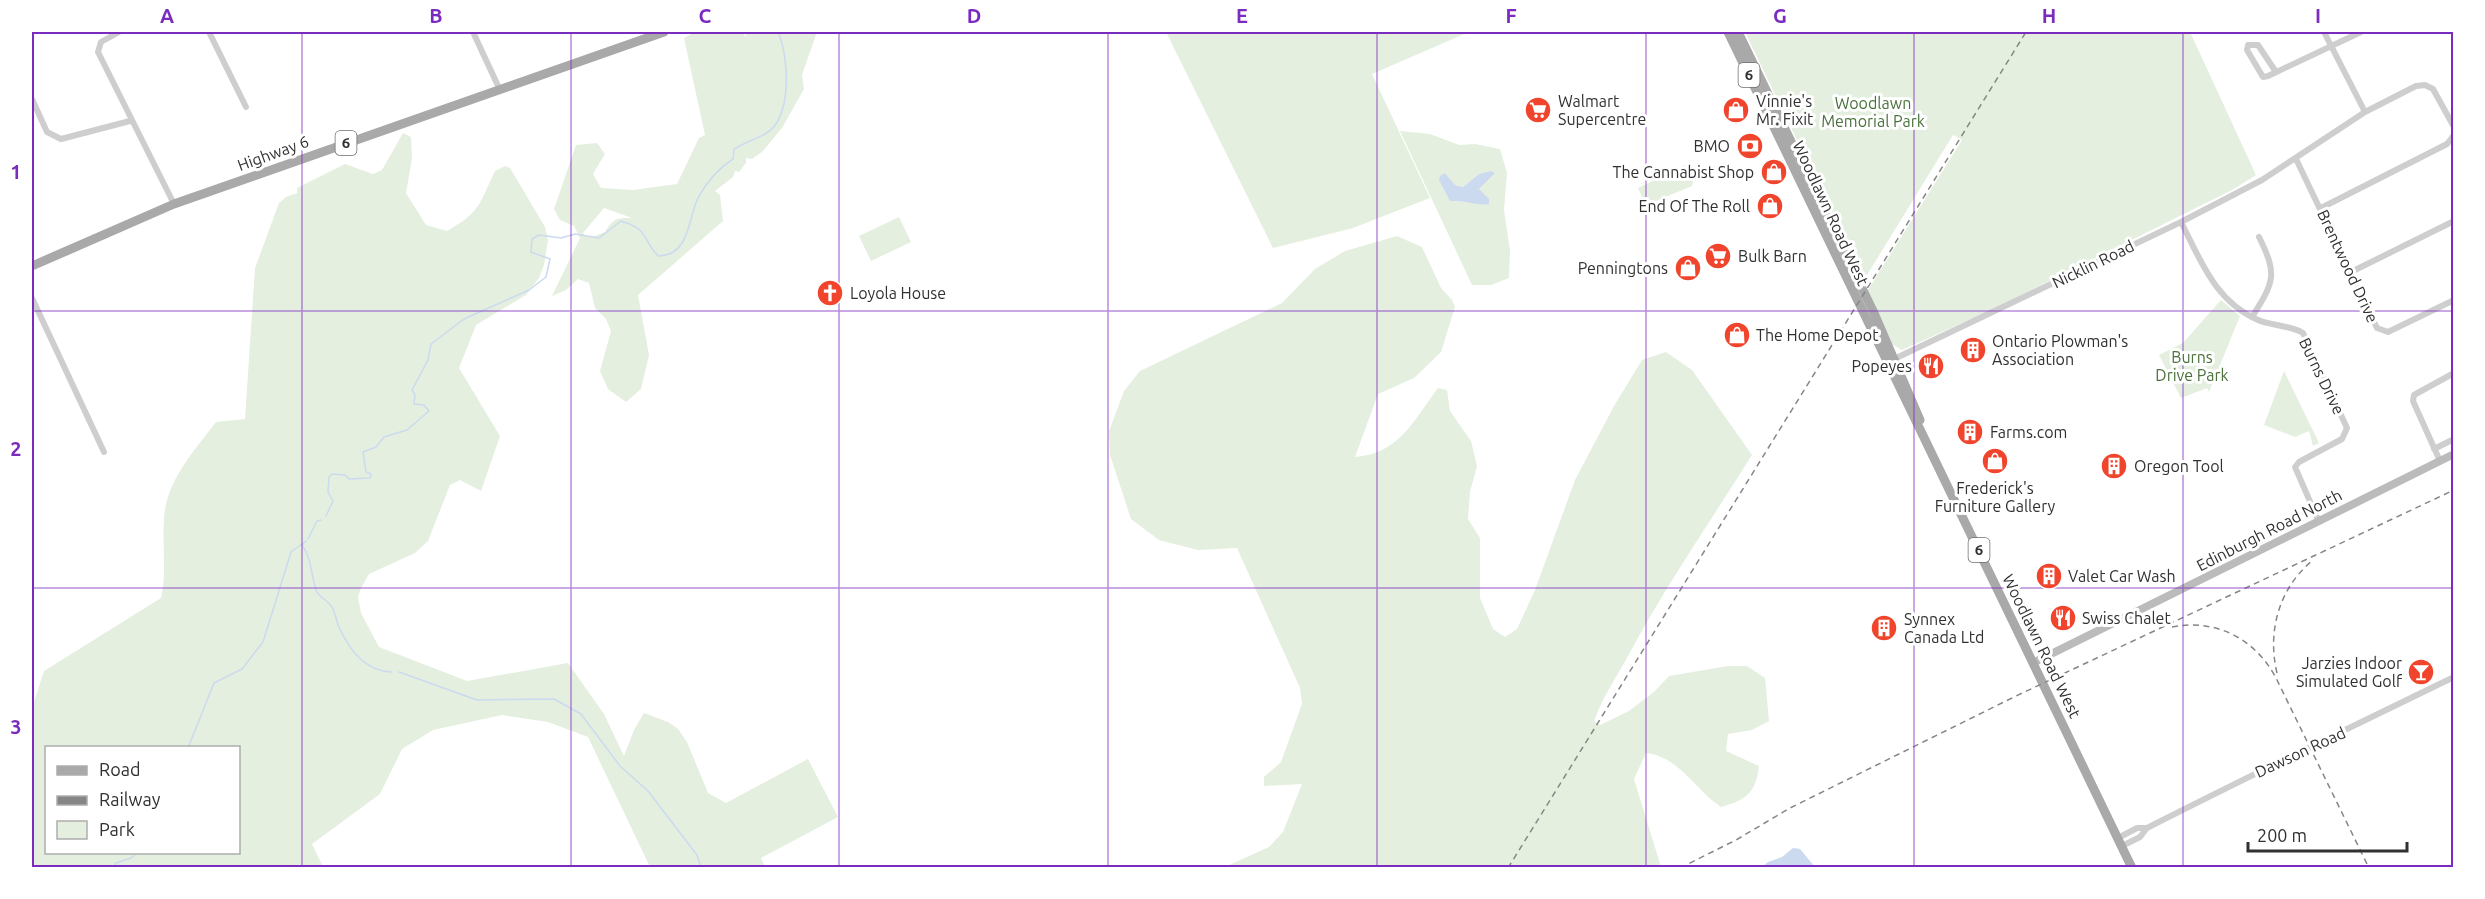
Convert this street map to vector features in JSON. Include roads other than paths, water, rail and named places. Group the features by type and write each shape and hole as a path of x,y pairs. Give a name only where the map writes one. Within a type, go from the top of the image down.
{"main road":[{"name":"Highway 6","path":"32,266 174,204 499,88 664,32"},
{"name":"Woodlawn Road West","path":"1728,32 1891,361"},
{"name":"Woodlawn Road West","path":"1738,32 1926,438 2132,867"},
{"name":"Edinburgh Road North","path":"2033,663 2454,454"}],"street":[{"path":"119,32 101,42 98,52 174,204"},
{"path":"209,32 246,107"},
{"path":"473,32 499,88"},
{"path":"2324,32 2365,112"},
{"path":"2276,72 2258,45 2248,45 2247,50 2259,75 2268,76 2361,32"},
{"name":"Nicklin Road","path":"1891,361 2181,222 2296,159 2365,112 2416,86 2425,85 2433,89 2454,127"},
{"path":"32,99 47,132 61,139 130,120"},
{"path":"2321,207 2447,144 2454,135"},
{"name":"Brentwood Drive","path":"2296,159 2321,207 2373,321 2382,332 2399,327 2454,300"},
{"path":"2351,272 2454,221"},
{"name":"Burns Drive","path":"2181,222 2214,286 2235,306 2252,317 2303,333 2347,428 2342,439 2299,462 2295,467 2319,522"},
{"path":"2252,317 2272,280 2271,263 2259,237"},
{"path":"32,298 104,452"},
{"path":"2440,461 2413,401 2414,395 2454,373"},
{"path":"2434,449 2454,439"},
{"name":"Dawson Road","path":"2120,842 2140,837 2147,828 2454,677"},
{"name":"Dawson Road","path":"2120,842 2137,828 2147,828"}],"water":[{"path":"1491,171 1495,173 1479,189 1489,199 1489,204 1450,201 1439,180 1440,176 1445,173 1455,185 1463,187 1479,174"},
{"path":"1793,848 1800,849 1815,867 1762,867 1782,857"}],"waterway":[{"path":"326,516 333,501 328,492 329,477 332,474 345,475 349,479 370,478 371,474 366,472 363,452 376,447 384,437 407,430 429,411 424,405 414,404 415,395 412,390 428,360 431,344 464,319 529,290 546,277 550,259 531,252 532,239 539,235 561,238 575,234 599,238 621,221 641,231 658,256 676,250 686,234 698,198 709,181 733,159 734,149 765,134 774,126 780,115 784,101 786,71 785,56 778,32"},
{"path":"308,539 317,521 321,520"},
{"path":"189,746 214,683 242,669 263,642 291,552 306,541"},
{"path":"304,543 302,545 310,561 316,590 332,607 338,625 352,650 365,663 381,671 391,672"},
{"path":"399,672 477,700 554,699 581,714 620,766 648,791 697,855 701,868"},
{"path":"113,868 116,863 136,854"}],"railway":[{"path":"1508,868 2026,32"},
{"path":"1680,868 1736,840 1790,808 2016,696 2454,490"},
{"path":"2277,673 2274,642 2278,611 2292,584 2313,560"},
{"path":"2172,627 2189,625 2220,629 2247,643 2269,666 2369,868"}],"place":[{"name":"Walmart Supercentre","path":"1538,110"},
{"name":"Vinnie's Mr. Fixit","path":"1736,110"},
{"name":"BMO","path":"1750,146"},
{"name":"The Cannabist Shop","path":"1774,172"},
{"name":"End Of The Roll","path":"1770,206"},
{"name":"Bulk Barn","path":"1718,256"},
{"name":"Penningtons","path":"1688,268"},
{"name":"Loyola House","path":"830,293"},
{"name":"The Home Depot","path":"1737,335"},
{"name":"Ontario Plowman's Association","path":"1973,350"},
{"name":"Popeyes","path":"1931,366"},
{"name":"Farms.com","path":"1970,432"},
{"name":"Frederick's Furniture Gallery","path":"1995,461"},
{"name":"Oregon Tool","path":"2114,466"},
{"name":"Valet Car Wash","path":"2049,576"},
{"name":"Swiss Chalet","path":"2063,618"},
{"name":"Synnex Canada Ltd","path":"1884,628"},
{"name":"Jarzies Indoor Simulated Golf","path":"2421,672"}],"park label":[{"name":"Woodlawn Memorial Park","path":"1873,112"},
{"name":"Burns Drive Park","path":"2192,366"}]}
